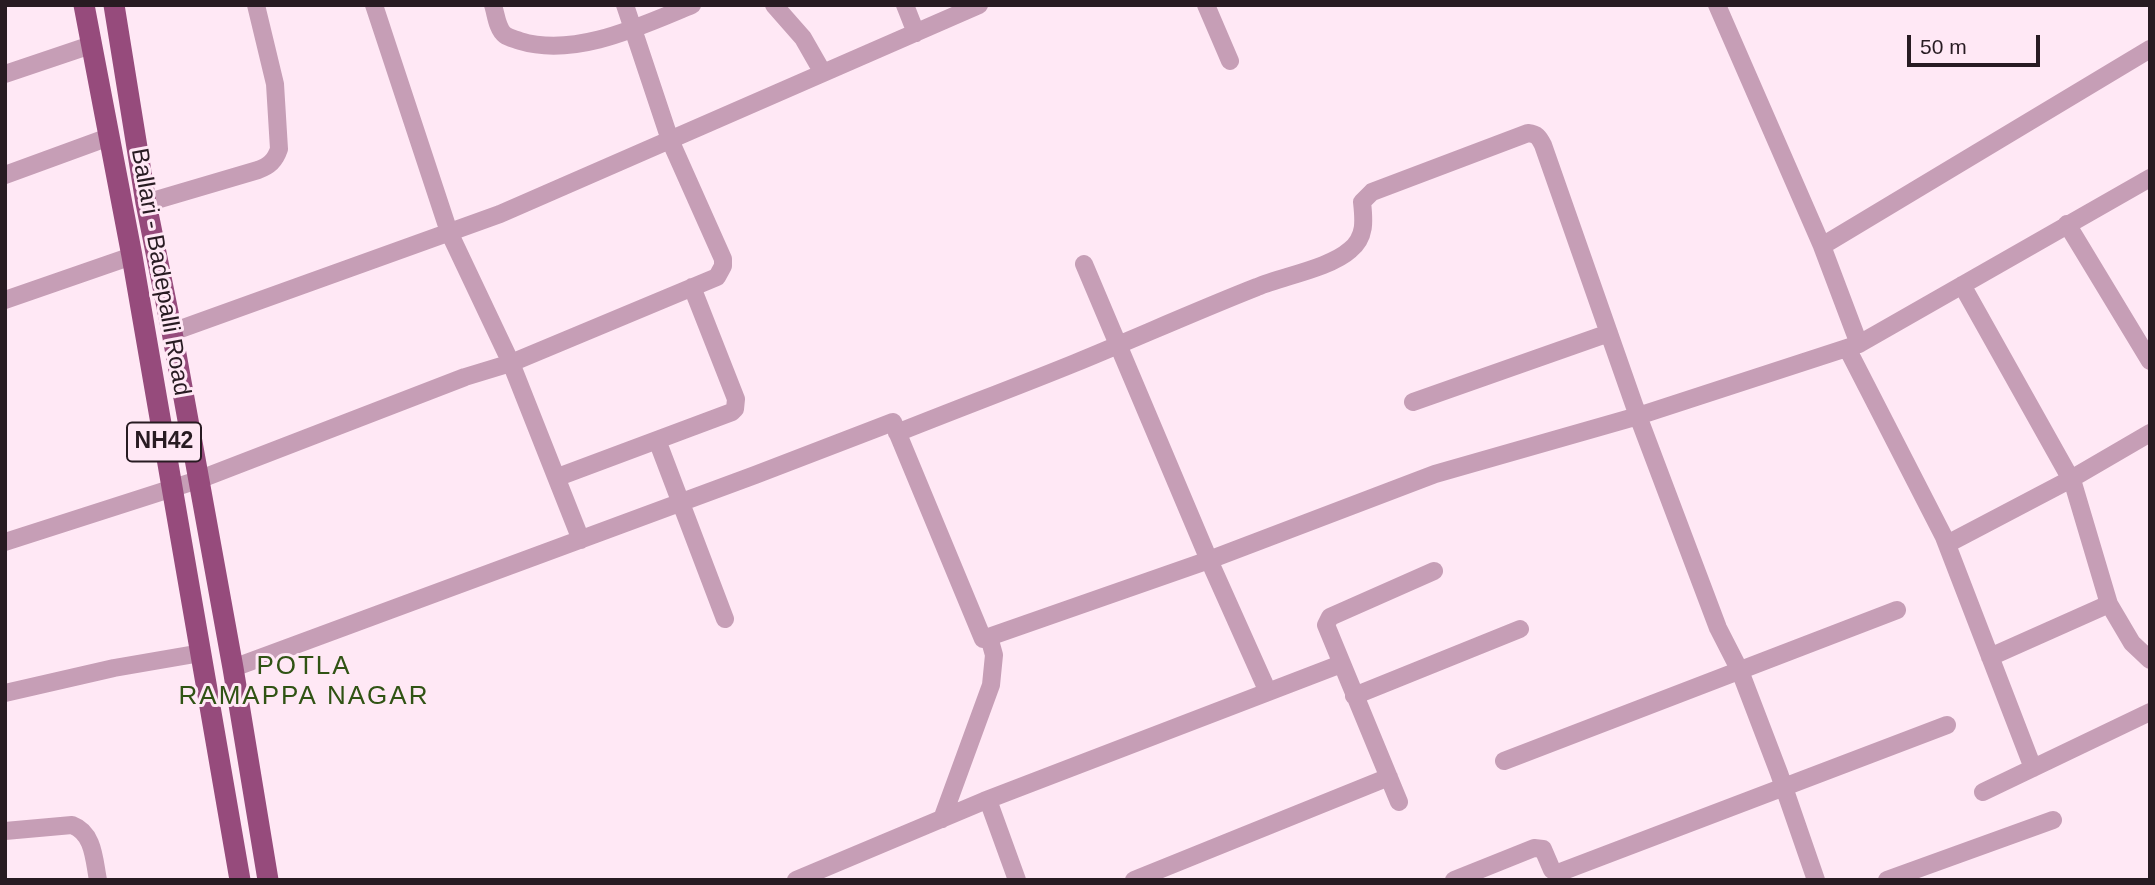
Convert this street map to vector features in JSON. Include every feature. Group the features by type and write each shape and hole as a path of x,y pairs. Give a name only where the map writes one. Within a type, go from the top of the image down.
{"highway":[{"name":"Ballari - Badepalli Road","path":"84,5 132,256 240,880"},
{"name":"Ballari - Badepalli Road","path":"114,5 146,203 233,668 268,880"}],"street":[{"path":"146,203 258,170 271,164 276,157 279,149 275,84 256,5"},
{"path":"493,5 500,28 506,36 547,47 574,44 632,29 692,5"},
{"path":"5,542 198,480 466,377 511,363 717,277 723,266 723,259 670,140 625,5"},
{"path":"774,5 803,38 823,73"},
{"path":"905,5 916,33"},
{"path":"172,332 500,214 979,5"},
{"path":"1206,5 1230,61"},
{"path":"1717,5 1822,246 1853,346 1944,537 2033,768"},
{"path":"381,7 449,232 511,363 581,540"},
{"path":"5,74 91,45"},
{"path":"1822,246 2150,49"},
{"path":"897,433 1259,286 1337,259 1358,242 1363,229 1362,201 1372,192 1528,133 1539,136 1638,416 1718,628 1740,671 1816,880"},
{"path":"5,176 109,137"},
{"path":"233,668 893,422 983,639 1209,561 1435,474 1638,416 1853,346 2150,178"},
{"path":"2067,224 2150,361"},
{"path":"5,300 132,256"},
{"path":"1084,264 1209,561 1268,692"},
{"path":"1962,285 2071,479 2109,604 2132,643 2150,660"},
{"path":"558,477 732,412 737,404 692,287"},
{"path":"1413,402 1609,333"},
{"path":"1944,537 1947,541 1954,541 2071,479 2150,433"},
{"path":"657,440 725,619"},
{"path":"1399,802 1326,629 1328,620 1434,571"},
{"path":"1990,657 2109,604"},
{"path":"1504,761 1897,610"},
{"path":"1354,696 1520,629"},
{"path":"942,819 990,685 994,656 989,637"},
{"path":"5,693 114,668 201,653"},
{"path":"796,880 988,800 1341,664"},
{"path":"1983,792 2150,712"},
{"path":"1454,880 1534,848 1543,849 1552,870 1558,873 1947,724"},
{"path":"1135,880 1389,777"},
{"path":"988,800 1017,880"},
{"path":"1887,880 2053,820"},
{"path":"5,831 72,825 79,827 87,835 91,845 98,880"}],"district":[{"name":"POTLA RAMAPPA NAGAR","path":"304,682"}]}
